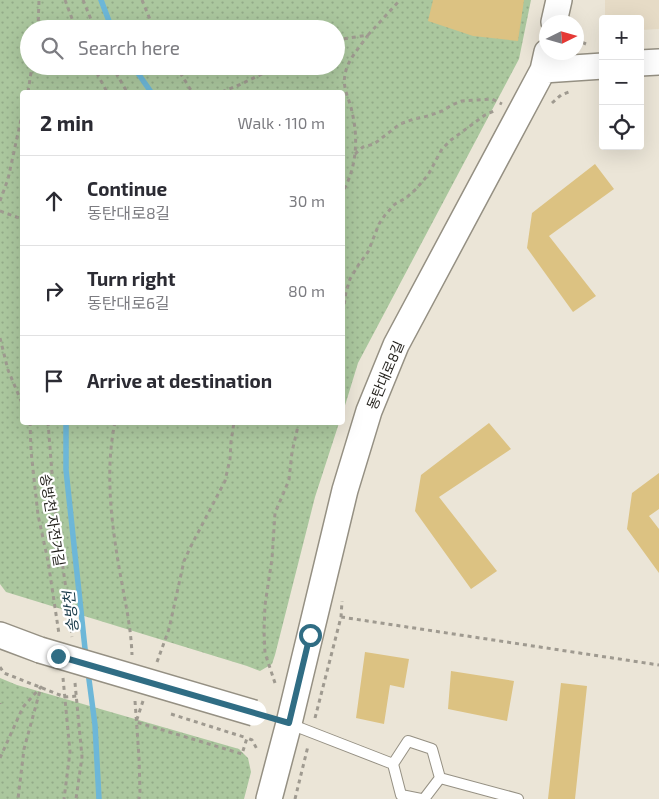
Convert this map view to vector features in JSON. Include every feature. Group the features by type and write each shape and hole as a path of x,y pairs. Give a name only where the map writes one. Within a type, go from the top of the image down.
{"street":[{"path":"556,15 559,0"},
{"path":"545,61 598,54"},
{"name":"동탄대로8길","path":"269,799 300,728 345,490 369,411 396,345 545,61"},
{"path":"644,63 659,62"},
{"path":"0,634 14,641 50,646 300,728"}],"lane":[{"path":"300,728 393,764"},
{"path":"408,741 432,749 440,778 423,799 402,795 393,764 408,741"},
{"path":"440,778 514,799"}],"path":[{"path":"38,20 39,0"},
{"path":"65,0 73,20"},
{"path":"83,0 91,20"},
{"path":"142,0 150,20"},
{"path":"345,73 349,63 368,36 400,0"},
{"path":"345,39 368,36"},
{"path":"584,44 598,54"},
{"path":"28,90 31,75"},
{"path":"98,75 106,90"},
{"path":"117,75 126,90"},
{"path":"182,75 191,90"},
{"path":"227,90 260,75"},
{"path":"344,75 346,92 352,109 355,127 355,154 351,174 345,187"},
{"path":"550,107 560,95 575,91"},
{"path":"345,299 350,279 368,252 379,224 385,215 395,204 406,198 416,189 428,175 442,149 451,140 485,115 505,106 492,100 462,101 442,111 400,124 374,144 363,147 355,154"},
{"path":"0,201 8,179 20,124"},
{"path":"0,211 20,218"},
{"path":"0,338 8,370 20,398"},
{"name":"송방천 자전거길","path":"30,425 38,515 48,561 56,613 50,646"},
{"path":"48,425 55,512 72,637"},
{"path":"114,425 111,438 109,495 118,565 131,635 133,664"},
{"path":"156,666 169,629 184,561 225,481 230,459 234,425"},
{"path":"274,683 265,652 265,605 272,559 275,513 289,480 292,452 298,425"},
{"path":"295,799 300,728 342,617 342,600"},
{"path":"342,617 659,664"},
{"path":"0,667 4,672 41,687 65,696 77,696"},
{"path":"75,676 82,757 76,799"},
{"path":"63,678 70,752 64,799"},
{"path":"0,758 24,707 41,687"},
{"path":"18,799 24,749 41,687"},
{"path":"134,693 140,799"},
{"path":"136,722 146,694"},
{"path":"136,722 242,754 247,738 252,740 258,749 260,757"}],"shaded area":[{"path":"605,0 659,0 659,29 644,30 644,15 605,15"}],"green space":[{"path":"0,0 531,0 519,59 358,363 345,405 345,90 20,90 20,425 338,425 315,497 275,655 272,664 260,671 6,592 0,584"},
{"path":"0,678 17,685 239,749 248,758 251,772 244,799 0,799"}],"building":[{"path":"433,0 524,0 518,41 473,36 428,21"},
{"path":"595,164 614,189 549,236 596,296 573,312 527,248 532,213"},
{"path":"489,423 511,449 439,497 497,571 471,589 415,511 421,475"},
{"path":"659,473 659,509 649,516 659,529 659,573 627,529 632,493"},
{"path":"365,652 409,659 404,688 390,685 384,724 356,718"},
{"path":"451,671 514,681 507,721 448,709"},
{"path":"561,683 587,686 575,799 548,799"}],"waterway":[{"name":"송방천","path":"101,0 109,20"},
{"name":"송방천","path":"139,75 150,90"},
{"name":"송방천","path":"66,425 66,470 86,658"},
{"name":"송방천","path":"88,672 95,725 99,799"}],"route":[{"path":"58,656 289,723 310,635"}]}
